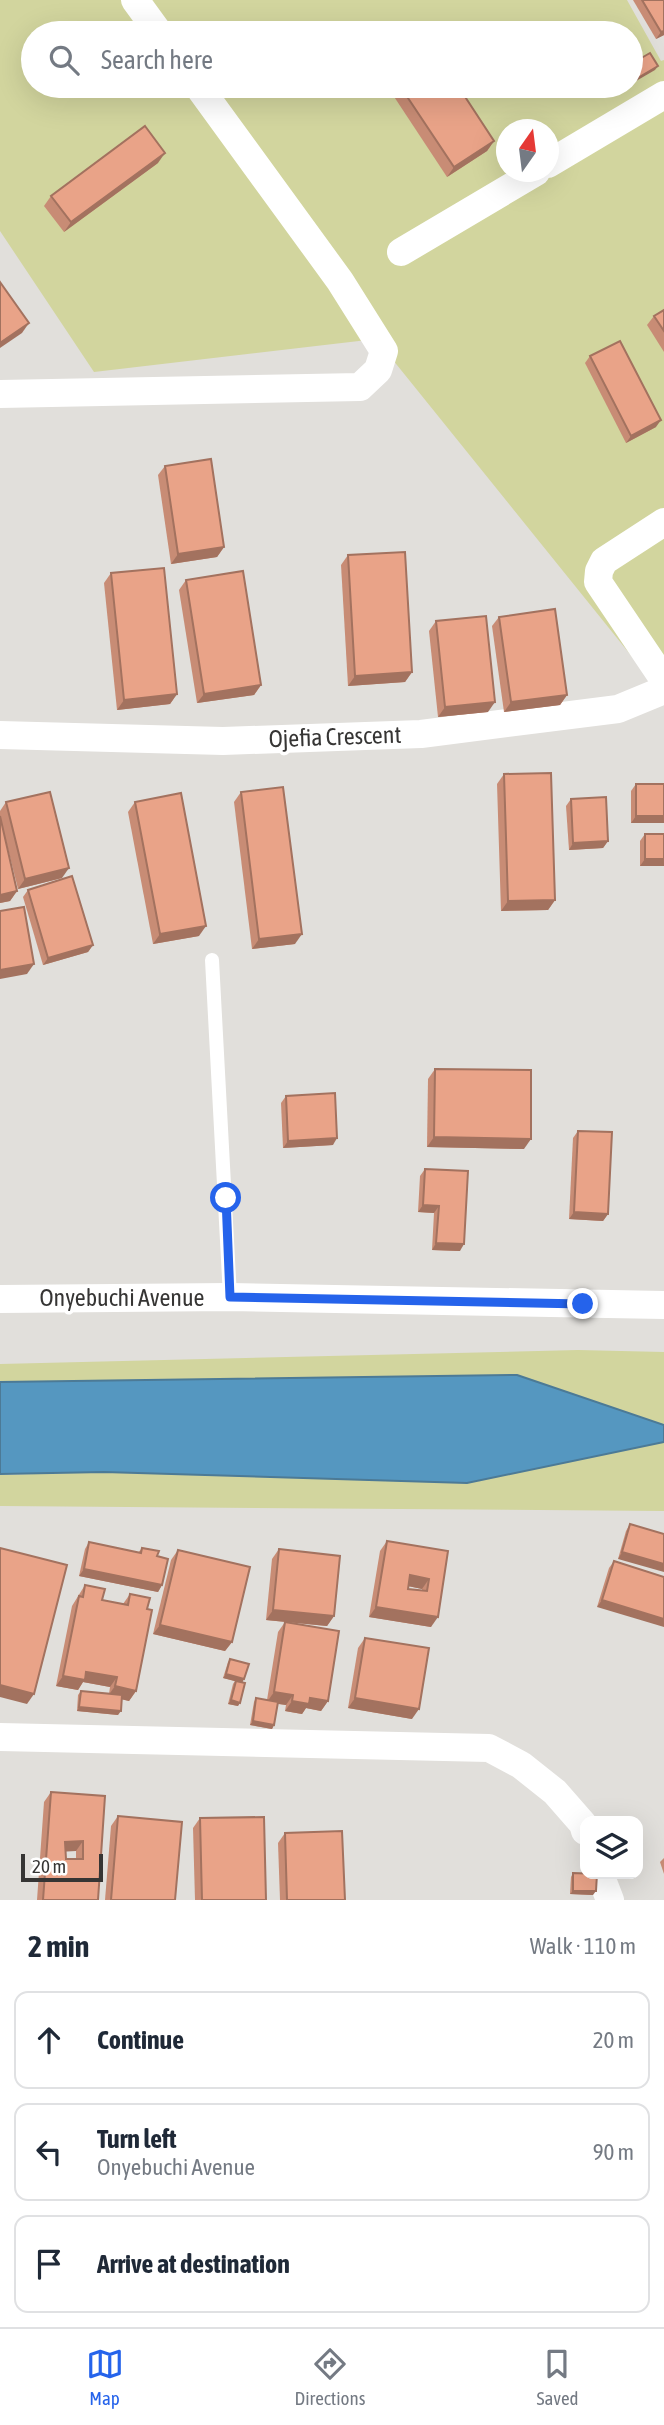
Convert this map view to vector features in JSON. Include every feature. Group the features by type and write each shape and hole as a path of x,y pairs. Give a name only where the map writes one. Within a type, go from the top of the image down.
{"street":[{"path":"135,0 150,21"},
{"path":"559,158 664,96"},
{"path":"0,394 360,387 378,370 384,351 340,281 207,98"},
{"path":"401,252 519,182"},
{"path":"664,522 604,561 598,582 664,680"},
{"name":"Ojefia Crescent","path":"0,735 223,741 421,734 618,709 664,690"},
{"name":"Onyebuchi Avenue","path":"0,1299 230,1297 664,1306"},
{"path":"0,1737 489,1748 522,1765 555,1792 580,1821"},
{"path":"602,1879 610,1900"}],"lane":[{"path":"212,960 230,1297"}],"green space":[{"path":"0,0 627,0 639,21 21,21 21,98 643,98 643,29 661,61 664,60 664,691 650,679 376,339 94,372 0,231"},
{"path":"578,1350 664,1352 664,1425 517,1375 0,1382 0,1364"},
{"path":"664,1442 664,1511 0,1506 0,1475 104,1472 467,1483"}],"water":[{"path":"517,1375 664,1425 664,1442 467,1483 104,1472 0,1474 0,1382"}],"building":[{"path":"642,0 664,0 664,31 661,32"},
{"path":"650,53 658,66 643,75 643,57"},
{"path":"408,98 466,98 494,141 454,167"},
{"path":"145,126 165,153 71,222 51,196"},
{"path":"0,282 29,323 0,343"},
{"path":"664,310 664,331 654,316"},
{"path":"620,341 661,420 631,436 590,356"},
{"path":"211,459 224,547 178,554 165,466"},
{"path":"405,552 412,672 355,676 348,555"},
{"path":"164,568 177,694 124,700 111,573"},
{"path":"243,571 261,685 204,694 186,580"},
{"path":"555,609 567,695 511,702 499,617"},
{"path":"486,616 495,702 445,707 436,621"},
{"path":"551,773 555,900 508,901 504,774"},
{"path":"636,784 664,784 664,816 636,816"},
{"path":"283,787 302,934 259,939 241,792"},
{"path":"50,792 69,868 25,879 6,802"},
{"path":"181,793 206,926 160,934 135,802"},
{"path":"606,797 608,841 573,843 571,799"},
{"path":"0,816 17,891 0,895"},
{"path":"645,834 664,834 664,859 645,859"},
{"path":"72,876 93,945 48,958 28,890"},
{"path":"24,907 34,964 0,970 0,911"},
{"path":"435,1069 531,1070 531,1139 434,1137"},
{"path":"335,1093 337,1138 288,1141 286,1096"},
{"path":"578,1131 612,1132 608,1214 574,1212"},
{"path":"425,1169 468,1171 464,1244 436,1243 439,1206 423,1205"},
{"path":"630,1524 664,1534 664,1564 622,1552"},
{"path":"387,1541 448,1551 438,1617 376,1607","holes":["410,1575 429,1579 427,1591 408,1589"]},
{"path":"89,1542 141,1553 142,1548 159,1551 157,1556 168,1559 162,1585 84,1569"},
{"path":"0,1548 67,1565 34,1694 0,1685"},
{"path":"279,1549 340,1556 334,1616 273,1610"},
{"path":"178,1550 250,1567 232,1642 160,1625"},
{"path":"614,1561 664,1577 664,1619 602,1600"},
{"path":"85,1585 105,1589 102,1600 128,1605 130,1594 150,1598 147,1609 152,1610 136,1691 115,1686 117,1677 86,1672 85,1680 63,1676 79,1596 83,1597"},
{"path":"285,1622 339,1631 328,1701 310,1698 309,1704 292,1701 293,1695 274,1692"},
{"path":"365,1638 429,1648 419,1709 355,1698"},
{"path":"230,1659 249,1664 244,1679 226,1674"},
{"path":"236,1681 245,1683 240,1703 231,1700"},
{"path":"81,1691 122,1695 121,1711 79,1707"},
{"path":"256,1698 278,1702 274,1725 253,1721"},
{"path":"51,1792 105,1796 98,1900 43,1900","holes":["83,1841 83,1859 66,1859 65,1842"]},
{"path":"118,1816 182,1822 175,1900 111,1900"},
{"path":"264,1817 266,1900 202,1900 200,1818"},
{"path":"342,1831 345,1900 287,1900 285,1833"},
{"path":"573,1873 580,1873 580,1879 597,1879 596,1891 573,1891"}],"route":[{"path":"226,1198 230,1297 583,1304"}]}
